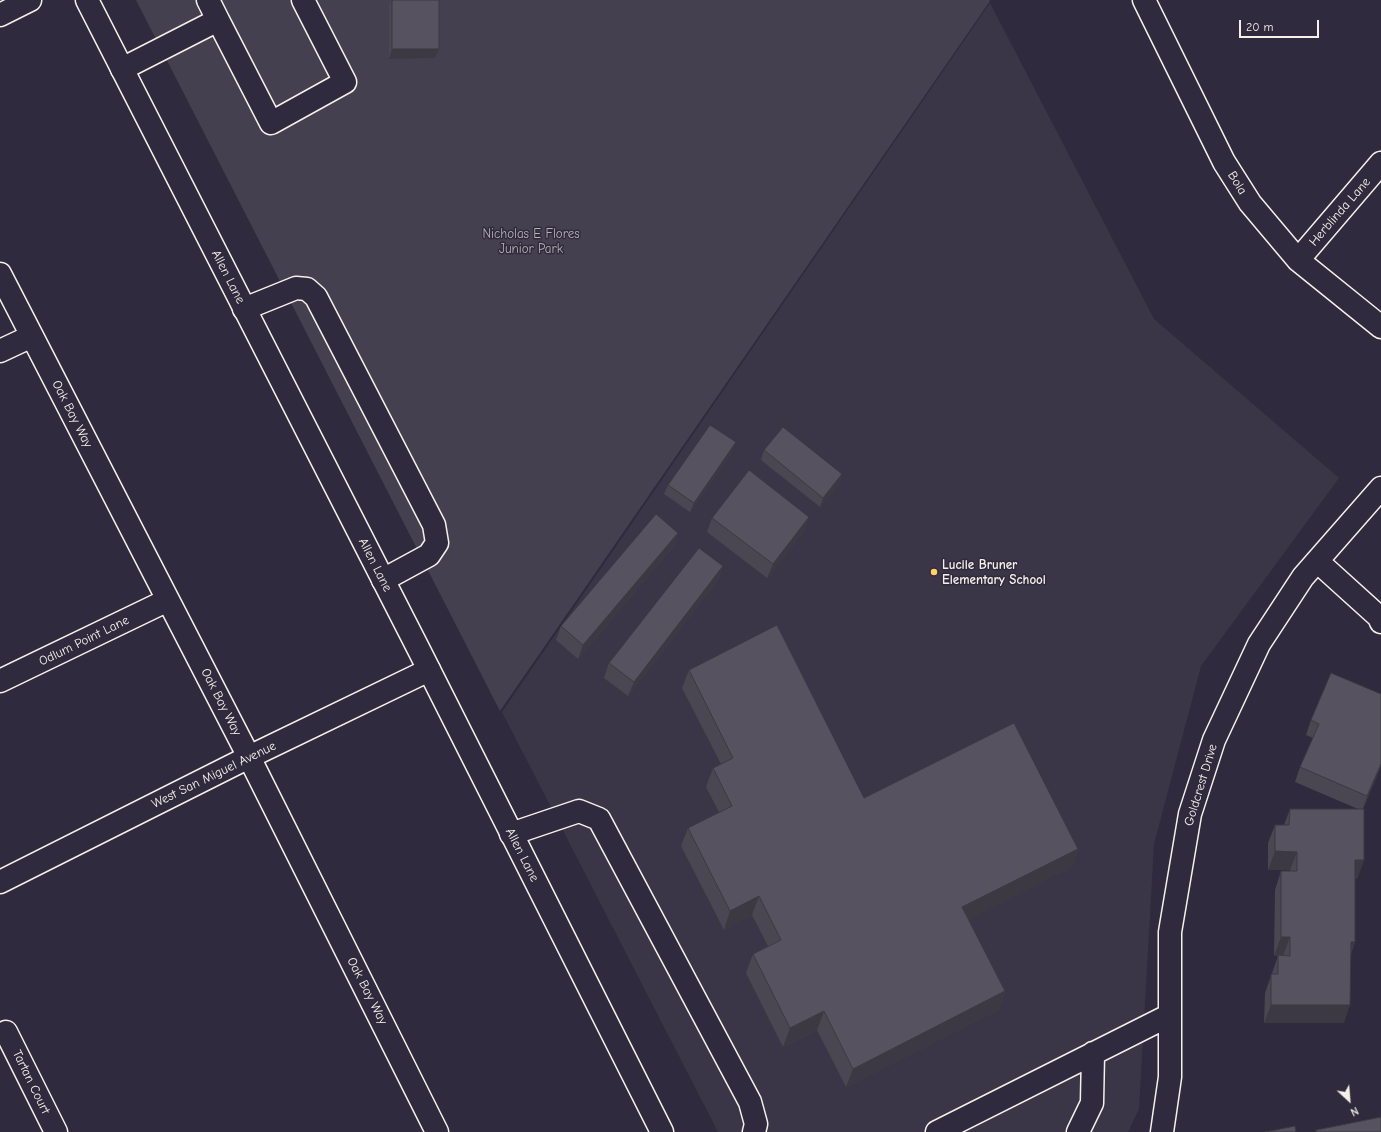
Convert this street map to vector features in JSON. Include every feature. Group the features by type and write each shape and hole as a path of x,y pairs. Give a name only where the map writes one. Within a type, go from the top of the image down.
{"street":[{"path":"0,15 30,0"},
{"name":"Allen Lane","path":"87,0 429,670 662,1132"},
{"path":"208,0 271,123 345,82 303,0"},
{"name":"Bola","path":"1144,0 1224,162 1250,203 1298,260 1381,327"},
{"path":"122,69 218,20"},
{"name":"Herblinda Lane","path":"1298,260 1381,163"},
{"name":"Oak Bay Way","path":"0,274 249,757 431,1130"},
{"path":"244,309 296,288 307,289 316,297 434,525 437,543 429,556 383,580"},
{"path":"0,351 32,336"},
{"name":"Goldcrest Drive","path":"1162,1132 1170,1077 1170,932 1190,814 1214,740 1259,644 1303,577 1381,488"},
{"path":"1317,560 1379,617 1381,622"},
{"name":"Odlum Point Lane","path":"0,681 168,600"},
{"name":"West San Miguel Avenue","path":"0,882 249,757 429,670"},
{"path":"511,834 578,811 599,819 750,1102 755,1128"},
{"path":"937,1132 1170,1015"},
{"name":"Tartan Court","path":"6,1032 56,1132"},
{"path":"1078,1132 1092,1102 1093,1053"}],"shaded area":[{"name":"Lucile Bruner Elementary School","path":"990,3 1154,319 1339,478 1201,666 1154,844 1139,1109 1128,1132 718,1132 502,712"}],"green space":[{"name":"Nicholas E Flores Junior Park","path":"136,0 989,0 990,1 500,711"}],"building":[{"path":"392,0 439,0 439,49 392,49"},
{"path":"710,425 736,442 694,503 668,485"},
{"path":"783,427 842,474 823,498 764,450"},
{"path":"749,470 809,517 773,564 712,518"},
{"path":"656,514 678,533 583,645 561,626"},
{"path":"699,548 723,566 634,682 609,663"},
{"path":"777,625 864,798 1014,723 1078,849 962,907 1005,991 853,1069 824,1011 790,1028 753,954 781,940 759,896 730,911 688,828 732,806 713,768 733,758 689,670"},
{"path":"1331,673 1381,694 1381,764 1367,796 1300,767 1319,724 1311,720"},
{"path":"1290,809 1364,809 1364,860 1355,860 1355,942 1351,942 1350,1005 1271,1005 1271,974 1278,974 1278,955 1290,956 1290,937 1281,937 1281,871 1297,871 1297,852 1275,851 1275,825 1289,825"},
{"path":"1381,1117 1381,1132 1316,1132 1316,1130"},
{"path":"1295,1126 1296,1132 1265,1132"}],"place":[{"name":"Lucile Bruner Elementary School","path":"934,572"}]}
